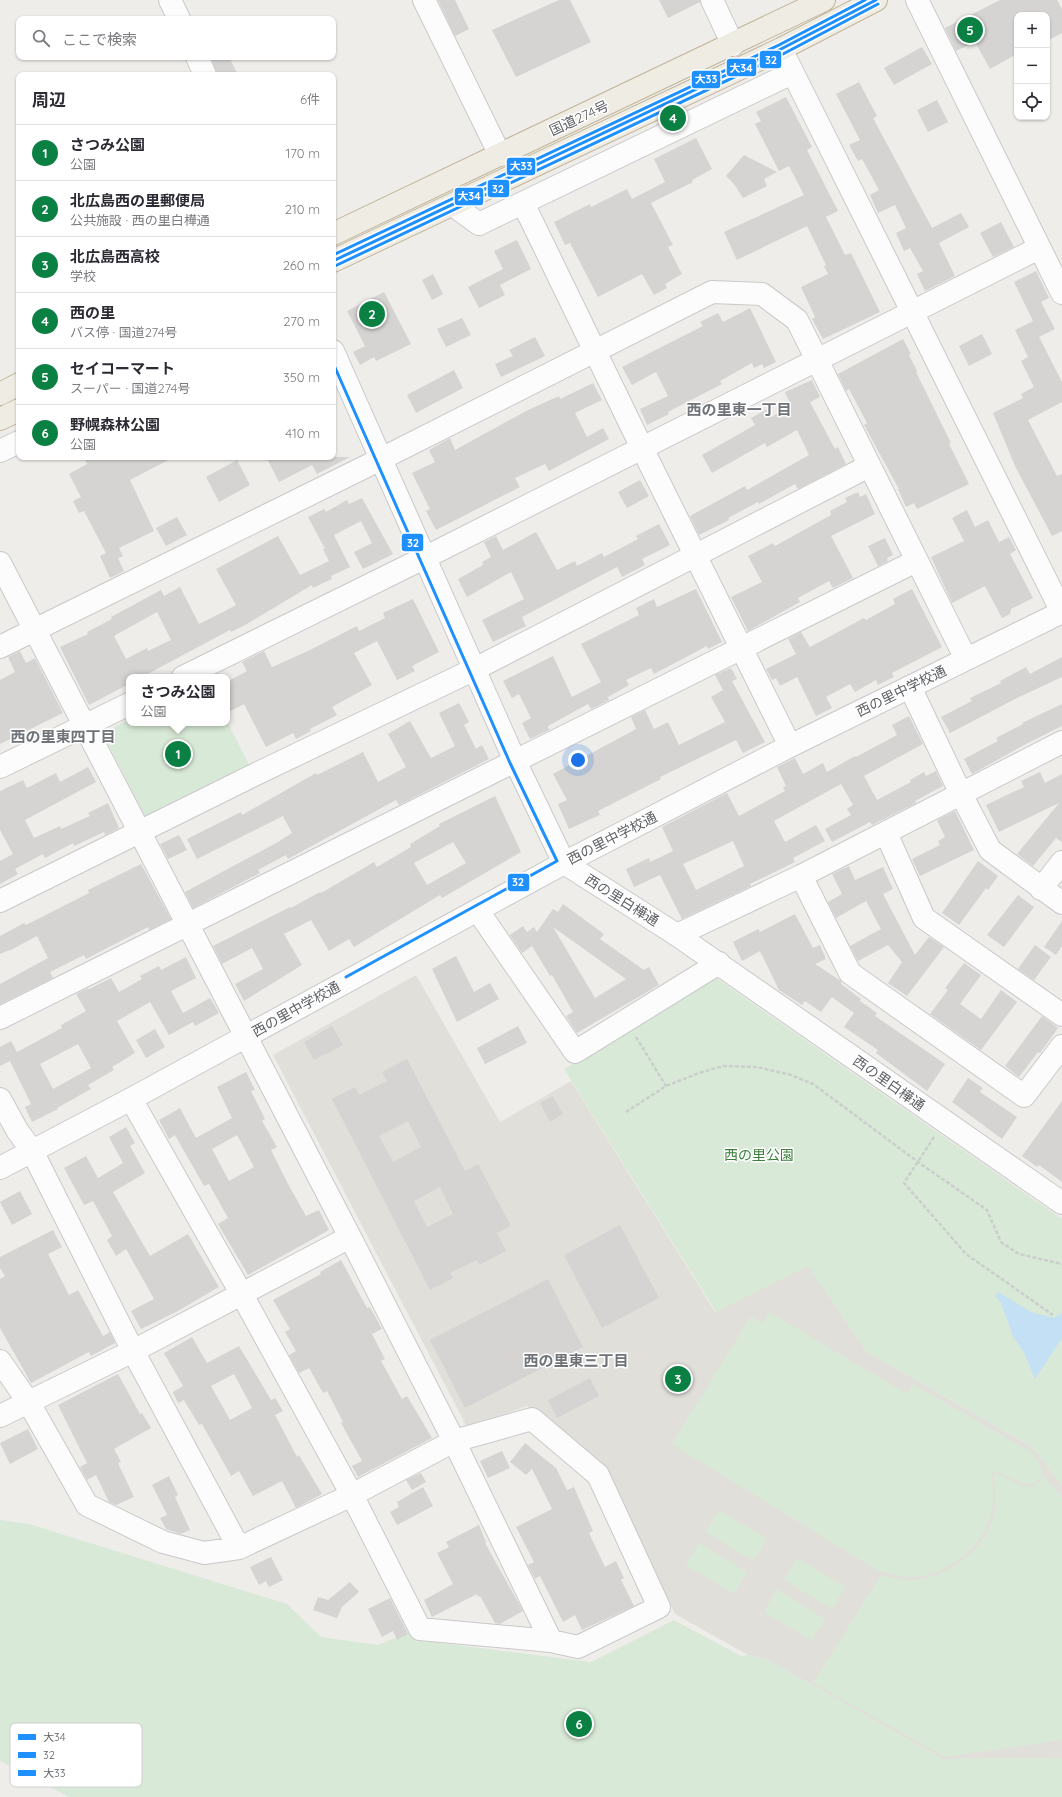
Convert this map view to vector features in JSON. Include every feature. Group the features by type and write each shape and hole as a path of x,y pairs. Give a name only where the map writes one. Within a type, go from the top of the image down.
{"highway":[{"name":"国道274号","path":"336,233 733,45 824,0"},
{"name":"国道274号","path":"336,260 781,49 876,0"},
{"path":"0,394 16,386"},
{"path":"0,419 16,411"}],"street":[{"path":"170,0 178,16"},
{"path":"424,0 500,155"},
{"path":"712,0 733,45"},
{"path":"917,0 1062,293"},
{"path":"781,49 1062,612"},
{"path":"198,60 204,72"},
{"path":"453,205 479,224 792,73"},
{"path":"523,203 642,448 790,746"},
{"path":"189,674 426,557 911,311 1039,248"},
{"path":"0,647 381,459 712,292 762,294 797,320 966,659"},
{"path":"336,358 426,557 515,761 564,864"},
{"path":"0,451 16,443"},
{"path":"0,901 254,775 475,669 869,466"},
{"path":"0,1018 743,649 916,561"},
{"path":"0,562 350,1237 454,1441 551,1641"},
{"name":"西の里中学校通","path":"0,1168 131,1099 564,864 790,746 1062,612"},
{"path":"910,686 961,794 990,850 1062,903"},
{"path":"0,767 126,705"},
{"path":"677,935 801,876 1062,742"},
{"path":"886,833 924,918 1062,1015"},
{"path":"1041,889 1062,862"},
{"name":"西の里白樺通","path":"564,864 719,963 1062,1203"},
{"path":"801,876 850,973 1024,1096 1062,1046"},
{"path":"478,911 575,1052 719,963"},
{"path":"0,1099 16,1130 32,1151 133,1350 240,1548"},
{"path":"0,1361 29,1403 87,1505 163,1542 204,1553 240,1548 352,1495 454,1441 532,1419 598,1475 660,1606 578,1647 551,1641 420,1629 352,1495 241,1293 131,1099"},
{"path":"0,1416 29,1403 133,1350 350,1237"}],"path":[{"path":"626,1021 666,1086"},
{"path":"626,1112 666,1086 699,1073 723,1066 757,1067 791,1075 813,1084 918,1162 987,1210 1001,1242 1019,1254 1062,1264"},
{"path":"944,1121 904,1183 966,1254 1053,1315"}],"shaded area":[{"path":"416,975 500,1122 571,1081 715,1312 808,1265 866,1351 1032,1447 1062,1485 1062,1758 943,1759 766,1659 748,1655 675,1614 603,1465 527,1406 467,1427 273,1055"}],"green space":[{"path":"126,721 126,726 230,726 254,775 150,826 103,734"},
{"name":"西の里公園","path":"716,978 1062,1219 1062,1485 1032,1447 866,1351 808,1266 716,1312 564,1069"},
{"path":"769,1312 907,1394 913,1384 1029,1451 1039,1462 1041,1475 1038,1480 1034,1484 1021,1483 994,1470 992,1474 992,1510 988,1524 972,1548 949,1566 921,1576 907,1577 875,1569 672,1444 751,1316 763,1323"},
{"path":"995,1472 1014,1483 1028,1486 1039,1482 1043,1475 1062,1498 1062,1740 945,1757 813,1683 881,1575 906,1580 927,1578 953,1567 975,1549 991,1525 995,1512"},
{"path":"719,1510 767,1539 753,1561 706,1532"},
{"path":"0,1520 29,1524 287,1604 321,1637 378,1645 414,1630 416,1640 591,1662 674,1620 741,1656 748,1655 766,1659 943,1759 1062,1758 1062,1797 69,1797 50,1787 142,1787 142,1723 10,1723 10,1766 0,1761"},
{"path":"699,1543 747,1572 734,1594 686,1565"},
{"path":"797,1558 845,1587 832,1609 784,1580"},
{"path":"777,1589 825,1619 812,1641 764,1612"}],"water":[{"path":"998,1292 1031,1312 1054,1318 1062,1313 1062,1338 1035,1379 1024,1353 1013,1336 1000,1301 995,1296"}],"building":[{"path":"438,0 455,0 469,29 455,36"},
{"path":"559,0 570,0 591,42 516,77 492,30"},
{"path":"659,0 700,0 700,2 668,18"},
{"path":"1000,0 1057,0 1062,9 1062,33 1050,39 1050,12 1014,12 1014,56 990,69 975,42 956,51 945,28"},
{"path":"922,47 932,64 894,85 884,68"},
{"path":"212,60 230,60 236,72 216,72"},
{"path":"859,82 877,116 873,118 932,228 961,213 969,227 939,243 955,276 925,291 917,274 923,271 910,248 904,251 896,233 906,228 895,205 878,213 870,195 879,190 862,159 858,161 849,145 860,140 836,94"},
{"path":"786,97 812,147 807,150 838,211 826,217 845,255 851,253 880,312 823,339 812,319 815,317 801,287 828,274 824,266 826,265 807,226 737,260 724,232 804,195 789,166 779,171 755,124 761,121 756,112"},
{"path":"937,100 948,122 928,132 917,110"},
{"path":"696,138 712,169 692,180 693,182 651,203 673,245 668,247 682,274 665,284 667,288 654,295 642,274 598,297 570,243 565,245 554,222 590,204 591,207 627,189 632,199 665,182 654,159"},
{"path":"744,155 777,172 764,179 767,186 743,198 734,184 726,176"},
{"path":"1001,222 1014,247 993,257 980,233"},
{"path":"517,240 531,269 500,285 505,295 479,308 468,287 503,269 494,251"},
{"path":"1036,271 1049,298 1041,302 1055,329 1039,337 1062,382 1062,402 1028,420 1057,476 1062,474 1062,531 1052,536 1015,466 993,413 1023,398 1021,394 1034,387 1021,361 1028,357 1015,330 1033,321 1014,282"},
{"path":"433,274 443,294 432,300 422,280"},
{"path":"384,292 411,344 376,361 374,357 360,365 353,352 365,346 347,311"},
{"path":"750,308 776,362 764,368 762,364 754,368 752,363 720,381 722,384 668,412 669,414 647,425 640,409 668,396 656,372 632,385 622,367 703,326 700,322 718,313 723,322"},
{"path":"462,318 471,335 446,347 437,329"},
{"path":"982,334 992,354 969,366 959,346"},
{"path":"535,337 545,356 501,377 495,364 513,356 509,350"},
{"path":"903,339 911,354 909,355 917,371 916,372 951,443 949,444 969,484 917,509 914,503 906,507 899,489 864,425 867,423 849,389 846,391 838,374"},
{"path":"454,370 463,388 416,413 407,395"},
{"path":"812,380 820,397 810,402 835,449 838,447 846,464 798,489 795,484 759,504 758,502 728,518 729,520 699,535 690,516 745,486 747,490 809,455 797,430 767,447 765,443 712,473 702,455 755,425 751,418 767,409 771,417 791,406 785,392"},
{"path":"593,383 602,400 575,413 587,437 603,428 609,439 549,471 545,464 515,478 520,487 436,530 426,511 430,509 412,473 435,462 429,450 450,438 455,450 528,410 559,396 560,399"},
{"path":"336,457 350,457 317,474 312,465 279,482 268,460 336,460"},
{"path":"85,460 168,460 130,480 154,531 119,548 123,556 118,558 124,571 110,578 100,556 106,553 84,511 79,513 73,501 81,497 69,474 87,464"},
{"path":"237,460 250,485 219,502 206,477"},
{"path":"640,480 649,496 627,508 618,492"},
{"path":"858,492 860,497 866,494 875,514 831,536 853,578 833,588 829,581 798,598 800,602 748,631 731,597 762,582 748,556 773,543 775,546 831,515 830,511 847,502 845,498"},
{"path":"362,498 393,554 363,569 354,552 372,543 361,521 334,535 350,567 331,576 332,579 313,588 312,585 245,625 231,632 230,630 148,674 126,674 126,686 89,705 60,647 88,634 87,632 112,619 111,617 161,590 164,596 180,587 199,624 225,611 236,605 216,569 278,536 300,575 329,561 323,549 325,549 308,517 324,509 326,512 347,500 349,504","holes":["157,612 171,640 148,651 147,648 126,659 114,636"]},
{"path":"967,510 975,527 988,520 999,542 1009,537 1016,550 1010,554 1033,598 1011,609 1010,614 1002,618 985,586 952,603 931,557 964,541 952,518"},
{"path":"177,517 187,535 166,546 156,528"},
{"path":"659,524 670,545 642,559 645,565 622,577 617,567 522,617 526,626 493,642 482,620 524,599 511,572 467,597 458,579 483,565 482,562 491,557 484,542 496,536 503,550 536,532 557,570 575,561 577,566 602,553 604,557 638,539 636,536"},
{"path":"885,538 893,555 887,558 888,561 878,566 868,546"},
{"path":"696,589 722,642 708,649 707,646 654,674 651,668 626,680 629,685 608,697 609,700 591,709 588,704 548,726 549,730 530,739 522,723 531,718 519,694 512,698 503,681 553,656 572,697 601,682 581,644 639,615 636,608 654,599 657,607"},
{"path":"912,589 942,647 892,673 894,677 878,685 876,680 855,692 850,684 826,697 832,708 816,716 797,677 780,686 776,678 772,680 766,669 796,654 788,639 801,632 810,647 864,618 866,620 895,604 893,599"},
{"path":"413,599 439,652 412,666 415,671 397,680 377,641 354,653 372,685 332,707 337,715 310,729 311,731 296,739 293,733 266,747 244,704 230,711 230,680 247,671 242,662 264,651 272,667 308,651 357,626 359,631 385,618 383,613"},
{"path":"20,651 26,663 35,658 63,713 0,744 0,680 15,672 8,657"},
{"path":"1062,657 1062,677 1017,698 950,733 941,717 972,701 970,698 1001,683 1000,681 1026,667 1030,674"},
{"path":"731,668 737,679 732,681 765,742 743,753 736,740 660,777 661,779 598,811 600,815 569,829 558,804 567,800 553,774 636,729 631,717 645,710 654,729 668,722 679,745 725,722 711,697 723,690 715,675"},
{"path":"459,703 469,722 464,725 476,749 482,745 489,759 399,805 396,800 288,859 286,855 258,870 260,873 193,908 185,892 292,833 283,816 197,859 187,839 241,812 242,815 316,773 317,775 363,752 378,782 406,767 388,734 410,721 431,758 455,746 439,713"},
{"path":"1062,704 1062,726 972,774 964,759 998,741 996,738 1023,724 1022,723"},
{"path":"909,716 923,744 864,776 877,800 911,782 910,780 924,772 926,776 936,771 943,786 915,801 916,803 872,825 870,822 832,842 825,829 851,815 847,809 853,805 841,784 774,821 785,842 816,825 825,841 793,858 795,862 750,884 751,886 682,919 660,875 634,887 626,869 649,858 650,862 673,851 662,827 727,793 739,816 785,791 783,787 786,786 777,767 795,758 803,774 823,763 827,772 897,735 892,725","holes":["733,841 744,866 696,890 683,864"]},
{"path":"88,767 96,782 25,820 34,838 60,826 61,829 90,816 88,813 108,803 119,828 105,835 104,832 74,846 73,843 45,858 43,854 15,869 18,874 0,884 0,861 13,854 0,830 0,791 23,780 27,788 56,773 60,782"},
{"path":"1040,772 1045,783 1062,774 1062,842 1056,838 1033,866 1017,854 1059,803 999,832 986,805 1024,787 1021,781"},
{"path":"495,796 521,852 442,898 440,895 354,947 349,939 329,951 311,920 284,934 302,965 244,1001 235,984 263,969 252,948 222,964 213,946 290,907 291,908 320,892 321,893 374,862 377,867 411,847 410,844 440,826 439,824","holes":["453,842 466,863 427,885 414,863"]},
{"path":"955,811 974,850 920,876 912,859 940,845 938,841 945,837 937,820"},
{"path":"179,835 187,850 168,859 160,844"},
{"path":"978,861 998,876 988,890 986,888 959,925 942,913"},
{"path":"141,864 171,919 149,930 148,927 86,959 84,955 50,972 53,978 0,1004 0,984 48,958 37,936 9,951 0,954 0,936 24,923 26,925 89,893 88,890"},
{"path":"849,866 855,880 883,867 893,889 883,894 915,955 929,937 944,947 907,996 888,983 902,962 888,945 858,961 850,946 881,929 866,901 836,918 828,902 842,894 832,874"},
{"path":"1018,895 1034,907 1004,947 987,935"},
{"path":"563,904 604,934 600,939 644,970 649,967 659,985 577,1033 566,1016 573,1012 552,975 550,976 532,946 522,953 510,935 523,926 527,932 534,927 537,932 553,909 558,912","holes":["553,927 626,979 595,998"]},
{"path":"795,914 813,948 820,945 826,959 815,964 841,981 841,984 861,999 860,1001 877,1013 875,1016 945,1064 927,1091 876,1053 878,1050 844,1027 854,1013 832,997 821,1012 805,1001 802,1005 779,990 760,951 742,961 733,942 758,929 760,932"},
{"path":"1062,921 1062,946 1056,955 1044,947"},
{"path":"1035,945 1051,957 1034,980 1018,969"},
{"path":"456,956 474,992 490,983 499,999 457,1022 432,969"},
{"path":"186,957 196,978 171,991 183,1013 210,998 219,1013 195,1026 193,1022 169,1035 150,1002 117,1021 135,1053 112,1067 114,1070 88,1085 91,1089 57,1108 58,1109 32,1122 25,1107 31,1104 10,1061 0,1066 0,1047 11,1041 17,1052 62,1028 61,1025 86,1011 76,994 88,988 89,989 111,978 119,992 142,979 140,976 159,966 161,970","holes":["78,1044 91,1068 53,1089 40,1064"]},
{"path":"964,963 981,975 960,1004 981,1019 1001,990 1017,1002 981,1050 930,1014 948,990 945,988"},
{"path":"1042,1016 1058,1028 1040,1053 1038,1052 1019,1077 1005,1066"},
{"path":"332,1026 343,1045 314,1060 304,1042"},
{"path":"518,1026 527,1043 485,1064 477,1048"},
{"path":"155,1029 165,1047 146,1058 136,1040"},
{"path":"407,1059 465,1171 478,1164 511,1226 497,1233 506,1251 479,1265 477,1260 450,1273 453,1278 430,1290 332,1099 355,1087 359,1095 387,1081 382,1072","holes":["408,1121 421,1147 393,1162 379,1136","440,1187 453,1214 427,1227 414,1201"]},
{"path":"246,1072 255,1090 251,1091 265,1119 262,1121 277,1147 271,1150 287,1182 306,1216 319,1210 329,1230 248,1275 218,1224 228,1218 209,1184 204,1186 175,1135 169,1139 159,1120 180,1108 196,1138 232,1118 217,1087","holes":["237,1135 254,1167 229,1181 212,1149"]},
{"path":"968,1078 983,1088 980,1092 1017,1117 1002,1139 952,1102"},
{"path":"553,1096 563,1114 550,1122 540,1103"},
{"path":"1062,1101 1062,1182 1039,1165 1037,1167 1022,1156"},
{"path":"126,1127 135,1143 130,1146 145,1173 113,1192 150,1256 188,1234 219,1287 176,1312 141,1329 131,1311 154,1299 126,1249 116,1256 107,1240 112,1236 93,1201 84,1205 64,1168 86,1156 98,1178 123,1163 109,1137"},
{"path":"20,1191 32,1214 12,1225 0,1202"},
{"path":"620,1225 659,1298 602,1328 564,1255"},
{"path":"53,1230 62,1247 48,1254 69,1295 78,1290 103,1336 110,1332 115,1343 91,1356 89,1352 31,1383 0,1328 0,1279 5,1276 0,1268 0,1257"},
{"path":"341,1260 367,1308 370,1307 382,1329 372,1334 385,1359 381,1361 402,1399 407,1396 432,1438 358,1477 352,1466 362,1461 341,1423 343,1422 327,1391 323,1393 309,1368 299,1373 289,1355 296,1351 285,1332 290,1329 273,1300 321,1274 320,1272"},
{"path":"548,1279 583,1347 465,1408 430,1340"},
{"path":"192,1337 207,1363 239,1346 271,1400 275,1398 283,1411 275,1415 297,1457 299,1455 322,1494 296,1508 282,1481 253,1496 239,1471 231,1476 202,1424 199,1425 184,1400 178,1403 173,1392 183,1386 164,1353","holes":["234,1374 252,1408 230,1420 211,1386"]},
{"path":"118,1374 140,1414 142,1413 151,1428 114,1449 121,1462 118,1463 134,1497 116,1505 109,1502 96,1475 87,1480 80,1467 87,1463 58,1405"},
{"path":"590,1378 599,1396 557,1418 548,1400"},
{"path":"28,1429 38,1449 10,1464 0,1443"},
{"path":"525,1443 556,1468 567,1490 574,1487 593,1531 589,1533 605,1567 616,1561 624,1578 621,1580 634,1606 582,1630 575,1615 563,1622 540,1576 535,1579 528,1565 534,1562 516,1527 552,1509 532,1469 526,1475 510,1462"},
{"path":"502,1451 510,1468 488,1478 480,1461"},
{"path":"421,1473 426,1482 412,1490 406,1480"},
{"path":"169,1476 178,1495 175,1497 190,1530 181,1534 166,1529 160,1518 167,1515 152,1485"},
{"path":"423,1487 433,1506 397,1525 390,1512 399,1507 397,1502"},
{"path":"479,1525 486,1542 485,1543 523,1611 500,1624 495,1623 480,1596 478,1597 477,1594 432,1617 424,1600 453,1584 437,1553 449,1547 446,1542"},
{"path":"271,1557 283,1580 269,1587 266,1581 259,1585 250,1567"},
{"path":"350,1582 359,1592 342,1607 337,1618 313,1610 318,1597 328,1600"},
{"path":"390,1598 408,1634 397,1640 393,1631 382,1637 368,1609"}],"transit line":[{"name":"大33","path":"336,254 779,45 865,0"},
{"name":"大34","path":"336,260 781,49 876,0"},
{"name":"32","path":"336,266 783,54 878,4"},
{"name":"32","path":"336,370 510,763 557,861 346,977"}],"place":[{"name":"セイコーマート","path":"970,30"},
{"name":"西の里","path":"673,118"},
{"name":"北広島西の里郵便局","path":"372,314"},
{"name":"さつみ公園","path":"178,754"},
{"name":"北広島西高校","path":"678,1379"},
{"name":"野幌森林公園","path":"579,1724"}],"district":[{"name":"西の里東一丁目","path":"739,410"},
{"name":"西の里東四丁目","path":"63,737"},
{"name":"西の里東三丁目","path":"576,1361"}]}
